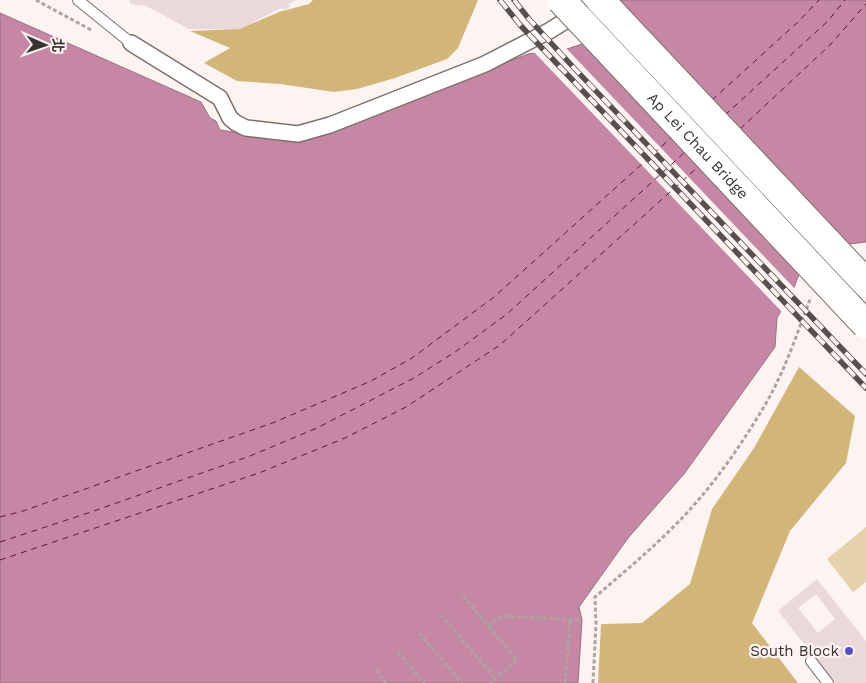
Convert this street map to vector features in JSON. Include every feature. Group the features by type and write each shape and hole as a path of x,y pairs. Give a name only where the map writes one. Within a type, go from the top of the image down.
{"main road":[{"name":"Ap Lei Chau Bridge","path":"561,0 850,281"},
{"name":"Ap Lei Chau Bridge","path":"600,0 850,281 866,325"}],"street":[{"path":"131,44 220,98 230,118 236,124 246,128 298,134 330,125 485,64 570,18 592,0"}],"lane":[{"path":"78,0 131,44"},
{"path":"811,662 828,683"}],"path":[{"path":"36,0 45,4"},
{"path":"593,683 596,624 595,596 644,555 700,498 736,450 766,404 791,350 808,305"},
{"path":"464,596 517,660 490,683"},
{"path":"441,615 495,678"},
{"path":"488,626 501,616 582,620"},
{"path":"565,683 570,620"},
{"path":"420,633 462,683"},
{"path":"398,652 424,683"},
{"path":"376,670 386,683"}],"shaded area":[{"path":"313,0 478,0 458,48 447,59 395,78 357,89 334,92 280,84 237,81 204,63 230,48 190,31 239,29 279,12 309,4"},
{"path":"618,0 866,0 866,242 833,246 818,254 800,272 793,290 777,318 775,347 684,474 628,538 579,607 582,620 578,683 0,683 0,13 201,102 210,118 216,121 220,130 299,142 528,54 567,49 585,43"},
{"path":"799,367 855,416 846,463 790,531 752,623 798,683 598,683 601,624 642,623 690,584 712,509 754,448"},
{"path":"866,527 866,582 853,592 827,559"}],"pier":[{"path":"565,47 796,290 783,313 533,51"}],"building":[{"path":"129,0 297,0 288,4 290,7 284,10 283,7 240,29 189,29 146,6 130,3"},
{"path":"817,579 866,641 866,683 835,683 778,611","holes":["816,594 835,619 818,633 798,608"]}],"ferry route":[{"path":"712,100 798,22 819,0"},
{"path":"725,115 828,21 845,0"},
{"path":"740,129 830,45 866,4"},
{"path":"0,517 23,511 275,422 371,381 412,358 494,297 672,137"},
{"path":"0,542 250,456 317,428 414,378 455,352 507,314 685,152"},
{"path":"0,560 259,473 345,438 406,407 500,345 699,166"}],"railway":[{"path":"500,0 521,26 866,388"},
{"path":"514,0 574,68 866,374"}],"place":[{"name":"South Block","path":"849,651"}]}
